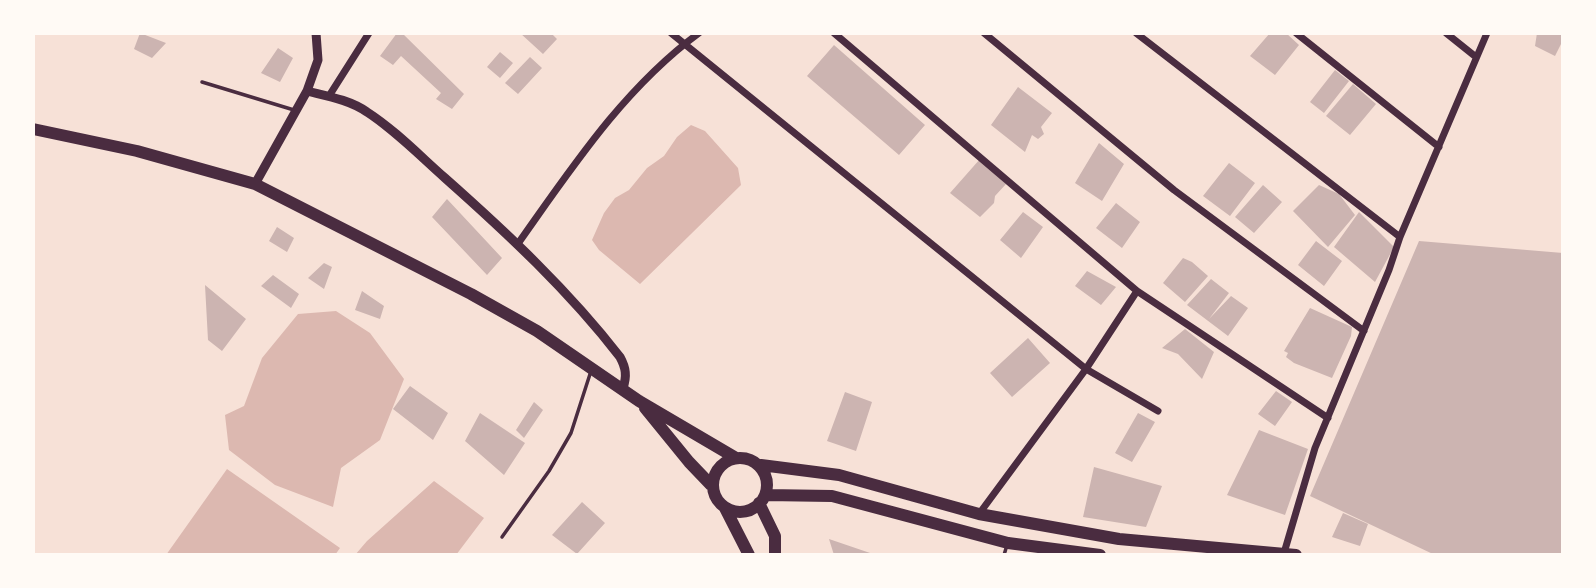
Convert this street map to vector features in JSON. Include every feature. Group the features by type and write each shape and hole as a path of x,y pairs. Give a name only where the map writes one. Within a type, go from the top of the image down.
{"highway":[{"path":"33,129 137,151 255,184 471,293 537,331 639,401 736,458 761,465 839,475 979,514 1173,549 1290,554"},
{"path":"639,401 711,485 713,495 725,508 749,555"},
{"path":"711,485 724,463 736,458"},
{"path":"761,465 767,477 763,499 775,536 775,555"},
{"path":"832,496 839,475"},
{"path":"725,508 733,512 744,512 763,499 832,496 1006,549 1100,555"}],"street":[{"path":"255,184 307,91 318,60 316,33"},
{"path":"329,96 369,33"},
{"path":"671,33 1086,369 1158,411"},
{"path":"517,245 620,105 663,61 699,33"},
{"path":"834,33 1137,291 1328,418"},
{"path":"984,33 1174,190 1364,331"},
{"path":"1136,33 1400,237"},
{"path":"1296,33 1439,147"},
{"path":"1446,33 1476,57"},
{"path":"1290,554 1315,448 1400,237 1487,33"},
{"path":"307,91 329,96 367,111 517,245 620,357 625,367 623,388"},
{"path":"979,514 1086,369 1137,291"}],"lane":[{"path":"202,82 296,110"},
{"path":"502,537 549,471 571,433 592,369"}],"shaded area":[{"path":"691,125 705,131 738,168 741,185 640,284 599,250 592,240 604,213 615,198 629,190 647,168 664,156 677,137"},
{"path":"336,311 370,333 404,379 380,440 341,468 333,507 275,485 229,450 225,415 244,406 262,358 298,314"},
{"path":"227,469 340,548 335,555 166,555"},
{"path":"434,481 484,518 456,555 355,555 367,541"}],"building":[{"path":"140,33 166,43 152,58 134,49"},
{"path":"397,33 402,33 464,94 452,109 436,99 441,93 401,56 393,65 380,56"},
{"path":"520,33 551,33 557,39 543,54"},
{"path":"1270,33 1286,33 1299,45 1275,75 1250,56"},
{"path":"1537,33 1563,33 1563,40 1555,56 1535,46"},
{"path":"834,45 925,125 899,155 807,76"},
{"path":"278,48 293,58 280,82 261,73"},
{"path":"500,52 513,63 500,78 487,67"},
{"path":"530,57 542,68 518,94 505,83"},
{"path":"1335,70 1349,81 1324,113 1310,102"},
{"path":"1353,84 1376,104 1350,135 1326,116"},
{"path":"1018,87 1052,113 1041,127 1044,134 1038,139 1032,135 1025,152 991,125"},
{"path":"1099,143 1124,164 1102,201 1075,183"},
{"path":"980,159 1006,184 995,196 994,203 980,217 950,193"},
{"path":"1229,163 1255,183 1230,216 1203,196"},
{"path":"1263,185 1282,202 1254,233 1235,217"},
{"path":"1319,185 1339,194 1355,215 1328,247 1293,211"},
{"path":"447,199 502,258 487,275 432,217"},
{"path":"1116,203 1140,222 1122,248 1096,228"},
{"path":"1023,212 1043,227 1021,258 1000,240"},
{"path":"1359,212 1394,247 1375,282 1334,247"},
{"path":"277,227 294,238 287,252 269,241"},
{"path":"1316,241 1342,261 1324,286 1298,265"},
{"path":"1419,241 1563,253 1563,555 1435,555 1310,496"},
{"path":"1183,258 1208,276 1185,302 1163,283"},
{"path":"324,263 332,267 324,289 308,278"},
{"path":"1087,271 1116,287 1101,305 1075,286"},
{"path":"273,275 299,294 291,308 261,286"},
{"path":"1211,279 1229,293 1209,319 1231,296 1248,308 1228,336 1187,305"},
{"path":"205,285 246,319 222,351 208,340"},
{"path":"362,291 384,306 380,319 355,310"},
{"path":"1310,308 1352,327 1351,336 1332,378 1294,363 1286,357 1288,353 1284,351"},
{"path":"1185,329 1214,352 1202,379 1178,354 1162,348"},
{"path":"1028,338 1050,363 1012,397 990,373"},
{"path":"410,386 448,413 433,440 393,409"},
{"path":"1276,391 1292,402 1275,426 1258,414"},
{"path":"845,392 872,402 856,451 827,441"},
{"path":"534,402 543,410 524,438 516,430"},
{"path":"480,413 525,443 504,475 465,441"},
{"path":"1138,413 1155,422 1132,462 1115,453"},
{"path":"1259,430 1308,449 1285,515 1227,495"},
{"path":"1094,467 1162,486 1146,527 1083,517"},
{"path":"582,502 605,523 577,554 552,535"},
{"path":"1343,513 1368,524 1360,546 1332,537"},
{"path":"829,539 873,554 873,555 834,555"}]}
